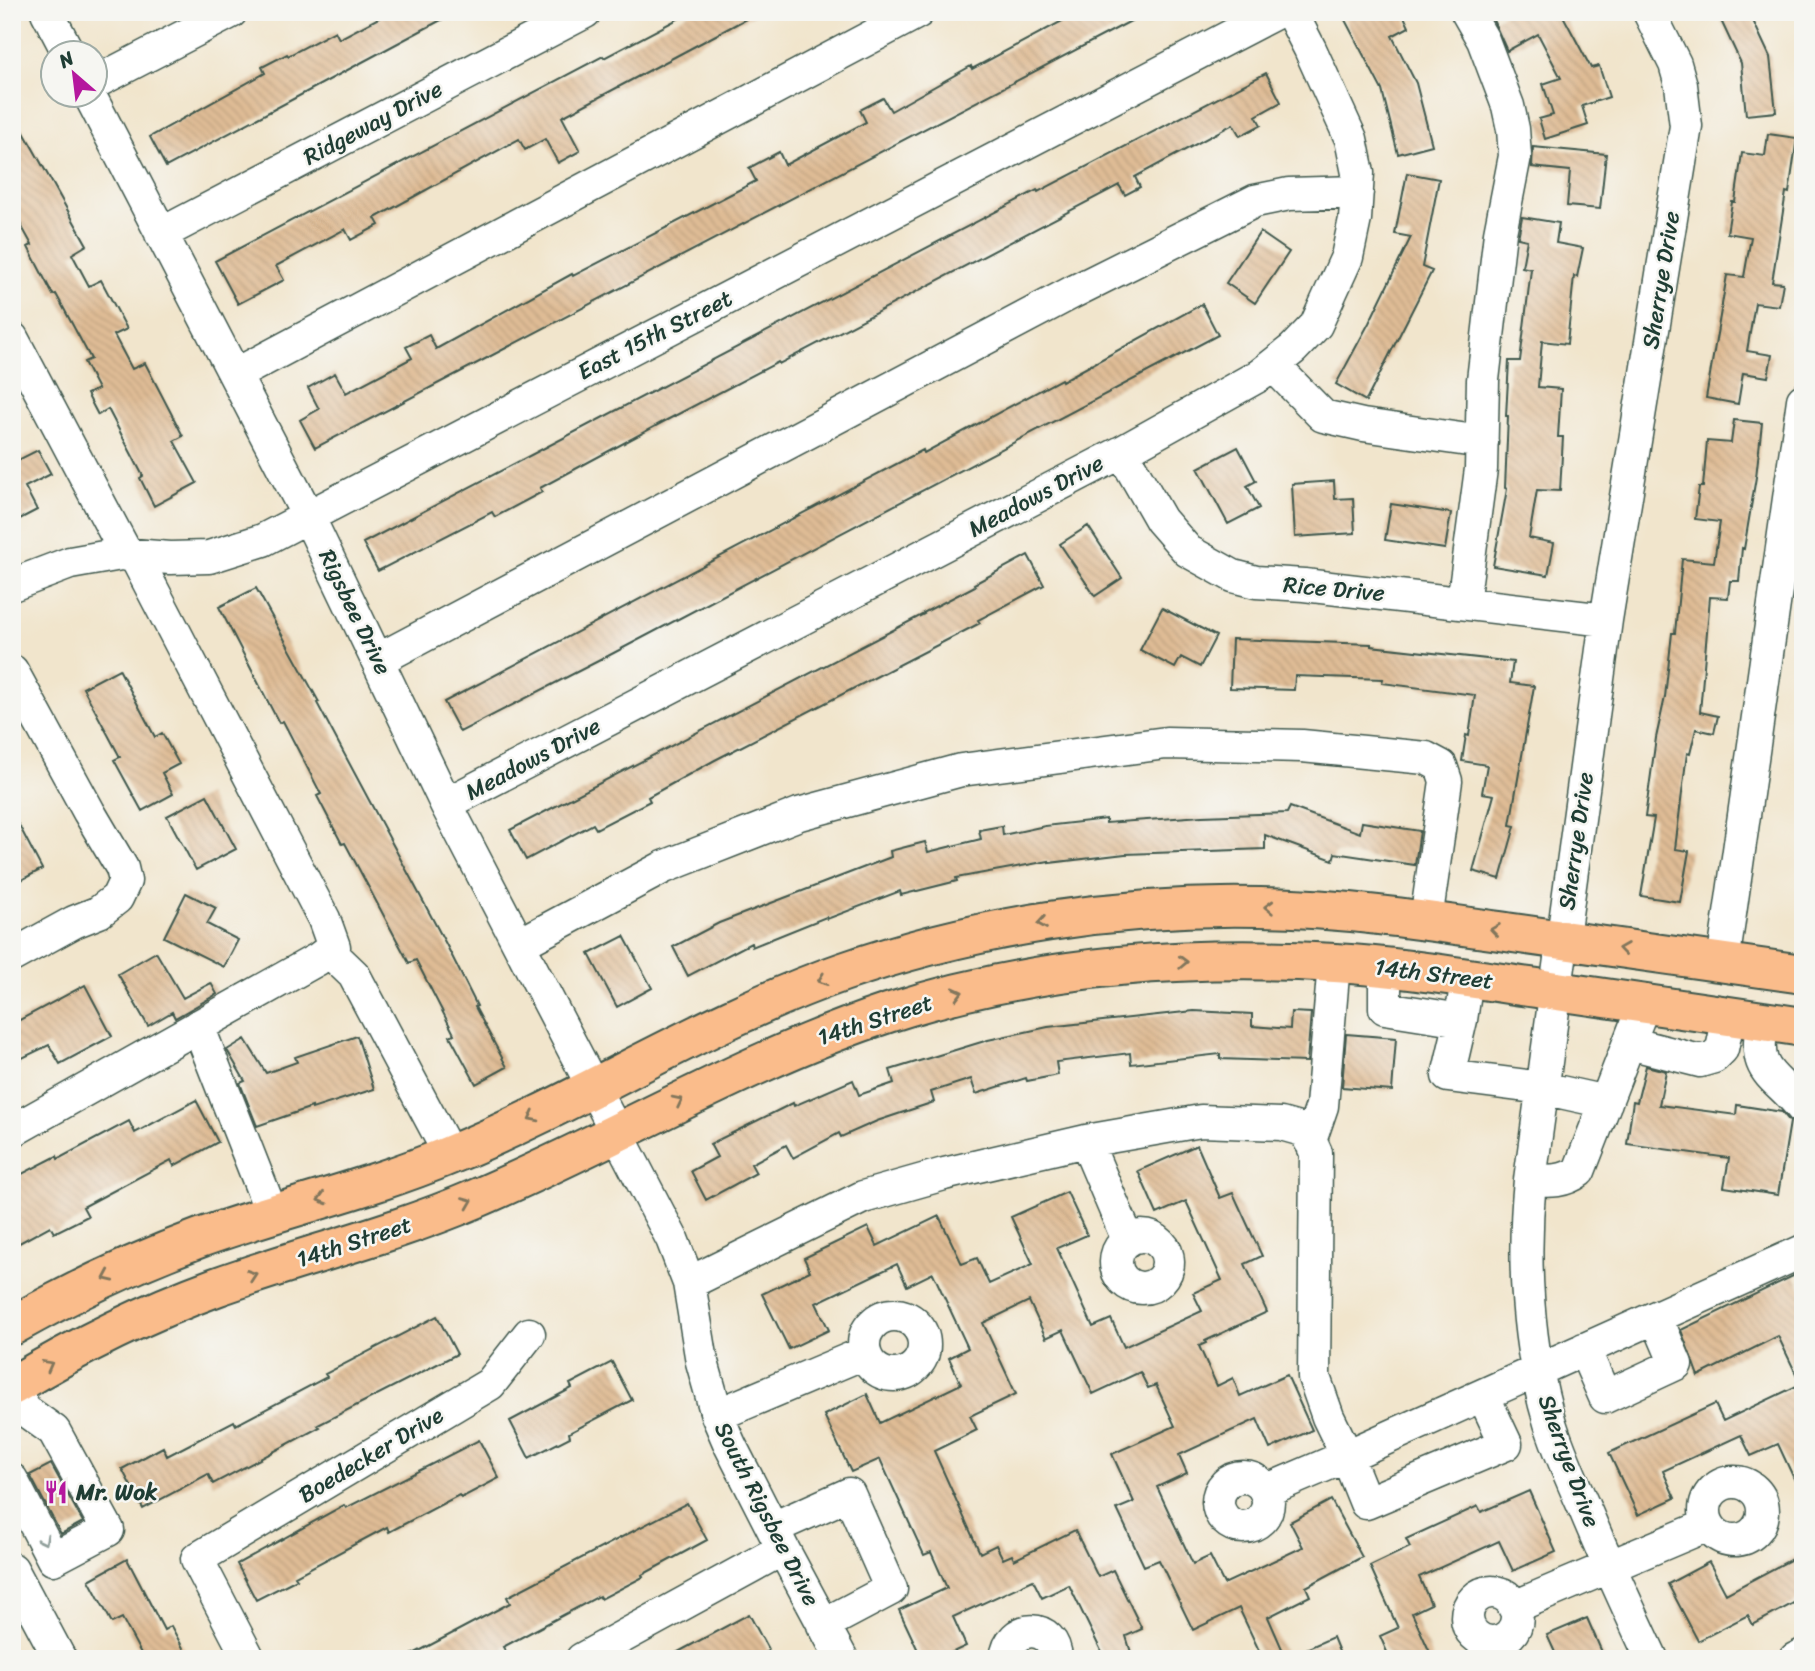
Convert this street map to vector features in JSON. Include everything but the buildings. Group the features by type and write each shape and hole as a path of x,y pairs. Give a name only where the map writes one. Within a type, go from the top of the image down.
{"main road":[{"path":"12,1326 79,1290 169,1250 272,1214 377,1182 450,1155 503,1132 731,1018 808,985 889,958 970,937 1092,916 1219,907 1304,909 1426,920 1803,974"},
{"name":"14th Street","path":"12,1386 116,1329 188,1298 431,1217 514,1182 748,1067 891,1012 976,989 1065,972 1153,963 1259,960 1334,963 1467,978 1803,1027"},
{"path":"169,1250 188,1298"}],"street":[{"path":"47,12 61,38"},
{"path":"108,76 231,12"},
{"name":"Ridgeway Drive","path":"161,234 585,12"},
{"path":"235,376 918,12"},
{"name":"East 15th Street","path":"12,585 70,563 131,555 209,557 263,540 1276,12"},
{"name":"Meadows Drive","path":"446,804 1122,452 1260,375 1293,349 1316,325 1347,257 1356,219 1358,173 1350,139 1291,12"},
{"path":"1463,603 1481,469 1483,380 1500,233 1515,156 1508,106 1483,40 1467,12"},
{"name":"Sherrye Drive","path":"1648,12 1675,64 1681,85 1686,126 1606,620 1525,1228 1526,1273 1537,1370 1550,1423 1609,1566 1652,1659"},
{"name":"Rigsbee Drive","path":"96,108 308,516 446,804 617,1131"},
{"path":"378,660 1073,292 1255,201 1289,194 1357,192"},
{"path":"12,338 131,555 324,919 334,947 12,1131"},
{"path":"1273,365 1323,416 1363,425 1482,442"},
{"path":"1723,963 1803,400"},
{"name":"Rice Drive","path":"1122,452 1161,520 1188,551 1233,576 1256,582 1304,585 1606,620"},
{"path":"12,671 122,869 125,881 117,898 99,912 74,922 12,956"},
{"path":"520,944 664,867 799,814 961,771 1166,743 1302,746 1426,758 1441,766 1446,781 1426,920"},
{"path":"329,951 354,975 450,1155"},
{"path":"1310,1141 1322,1106 1334,963"},
{"path":"1385,967 1385,1008 1461,1020"},
{"path":"1467,978 1461,1020 1448,1076 1542,1088 1606,1102"},
{"path":"1530,1180 1558,1181 1570,1178 1579,1171 1644,1004"},
{"path":"1629,1043 1700,1061 1714,1057 1746,1018 1758,1043 1760,1061 1777,1084 1793,1096 1803,1109"},
{"path":"198,1026 272,1214"},
{"path":"689,1283 863,1197 944,1174 1086,1141 1201,1121 1281,1124 1306,1131 1316,1153 1314,1377 1328,1417 1348,1456 1366,1503 1506,1444 1483,1395"},
{"name":"South Rigsbee Drive","path":"617,1131 672,1239 689,1283 702,1362 717,1415 730,1445 842,1659"},
{"path":"1086,1141 1128,1240"},
{"path":"1265,1491 1803,1251"},
{"path":"1584,1349 1605,1397 1676,1364 1656,1317"},
{"name":"Boedecker Drive","path":"249,1659 197,1559 491,1384 529,1334"},
{"path":"717,1415 864,1353"},
{"path":"12,1386 26,1411 54,1431 108,1530 53,1559 12,1480"},
{"path":"582,1659 849,1494 891,1589 824,1625"},
{"path":"1514,1607 1708,1525"},
{"path":"12,1569 60,1659"},
{"path":"1006,1659 1007,1650 1015,1636 1031,1631 1046,1636 1052,1642 1056,1659"},
{"path":"1794,1659 1803,1655"}],"place":[{"name":"Mr. Wok","path":"56,1492"}]}
